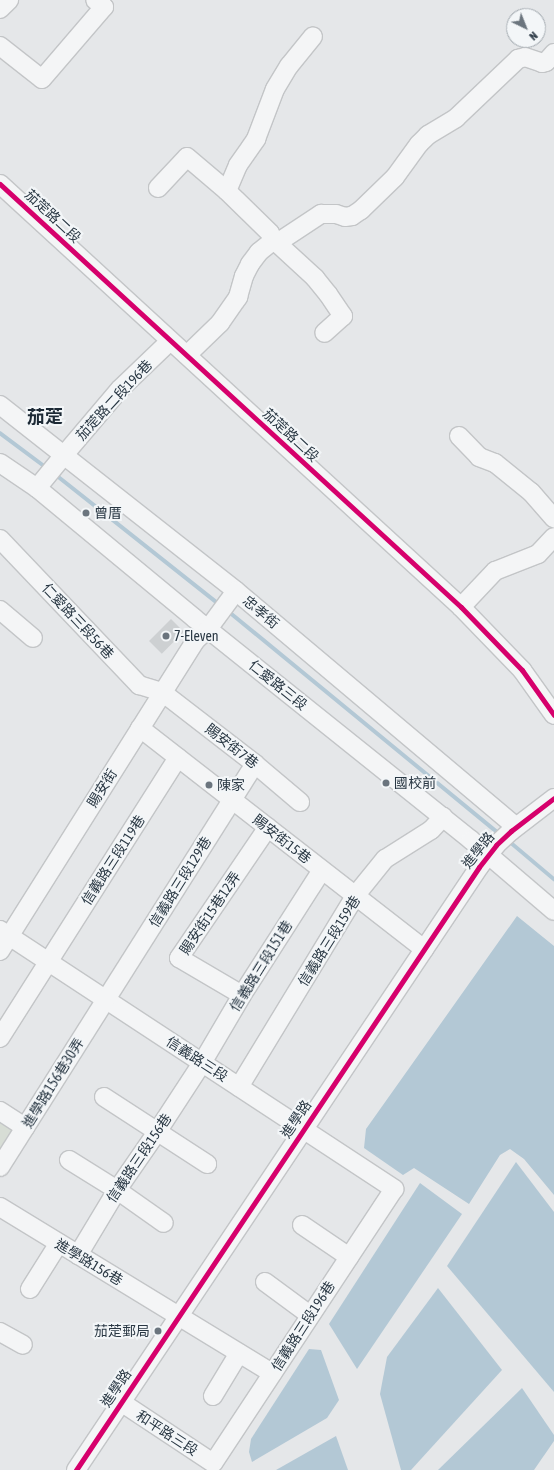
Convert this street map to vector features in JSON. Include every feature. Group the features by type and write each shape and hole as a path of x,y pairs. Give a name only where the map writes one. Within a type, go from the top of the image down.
{"street":[{"path":"0,10 9,0"},
{"path":"0,46 42,79 104,7 95,0"},
{"path":"227,191 234,178 233,174 238,165 256,139 275,89 289,66 313,36"},
{"path":"187,355 220,323 238,297 244,276 250,264 270,243 321,214 336,214 345,217 352,216 361,210 395,177 424,140 456,118 518,59 525,57 542,63 546,62 554,53"},
{"path":"158,188 187,157 227,191 270,233 274,241 315,278 328,294 343,316 324,333"},
{"name":"茄萣路二段","path":"0,184 461,607 522,670 554,715"},
{"name":"茄萣路二段196巷","path":"41,483 120,389 170,341"},
{"name":"忠孝街","path":"0,405 61,458 233,595 513,829"},
{"path":"459,436 479,457 494,463 531,492 554,518"},
{"name":"仁愛路三段","path":"1,465 41,483 213,623 443,817 492,850 554,911"},
{"path":"461,607 495,571 538,554 554,537"},
{"name":"仁愛路三段56巷","path":"0,539 139,685 162,692"},
{"name":"賜安街","path":"0,951 5,933 140,728 195,641 213,623 233,595"},
{"path":"0,610 33,638"},
{"name":"賜安街7巷","path":"162,692 255,764 300,802"},
{"name":"賜安街15巷","path":"140,728 424,949"},
{"name":"信義路三段119巷","path":"0,1038 178,758"},
{"name":"信義路三段129巷","path":"106,999 255,764"},
{"name":"進學路","path":"76,1470 424,949 492,850 513,829 554,798"},
{"name":"信義路三段159巷","path":"239,1087 355,896 385,859 431,830 443,817"},
{"name":"賜安街15巷12弄","path":"242,995 179,958 268,828"},
{"name":"信義路三段151巷","path":"202,1063 242,995 322,870"},
{"name":"信義路三段","path":"5,933 394,1189"},
{"name":"進學路156巷30弄","path":"0,1167 106,999"},
{"name":"信義路三段156巷","path":"78,1255 118,1190 202,1063"},
{"path":"104,1097 207,1164"},
{"path":"0,1111 25,1127"},
{"path":"69,1160 118,1190 164,1223"},
{"name":"信義路三段196巷","path":"213,1463 394,1189"},
{"name":"進學路156巷","path":"0,1207 272,1373"},
{"path":"302,1225 349,1257"},
{"path":"30,1288 59,1243"},
{"path":"265,1282 310,1315"},
{"path":"0,1332 23,1345"},
{"path":"213,1396 239,1353"},
{"name":"和平路三段","path":"121,1402 213,1463"}],"shaded area":[{"path":"0,1115 14,1130 0,1152"}],"water":[{"path":"517,916 554,946 554,1195 524,1159 510,1149 500,1155 469,1204 414,1168 403,1175 364,1148 366,1129"},
{"path":"516,1162 554,1212 554,1392 447,1266"},
{"path":"420,1183 462,1214 357,1369 329,1324"},
{"path":"438,1288 502,1370 411,1470 401,1470 380,1394 387,1357"},
{"path":"309,1349 321,1350 339,1400 327,1418 252,1462 249,1452 251,1439"},
{"path":"522,1388 554,1435 554,1441 534,1470 438,1470"},
{"path":"336,1436 348,1470 276,1470"}],"building":[{"name":"7-Eleven","path":"171,619 184,632 162,654 149,641"}],"waterway":[{"path":"0,433 47,468"},
{"path":"55,474 219,604"},
{"path":"227,610 501,835"},
{"path":"509,841 554,879"}],"cycle path":[{"path":"0,184 461,607 522,670 554,715"},
{"path":"76,1470 479,867 496,845 511,831 554,798"}],"place":[{"name":"曾厝","path":"86,513"},
{"name":"7-Eleven","path":"166,636"},
{"name":"國校前","path":"386,783"},
{"name":"陳家","path":"209,785"},
{"name":"茄萣郵局","path":"158,1331"}],"district":[{"name":"茄萣","path":"45,417"}]}
